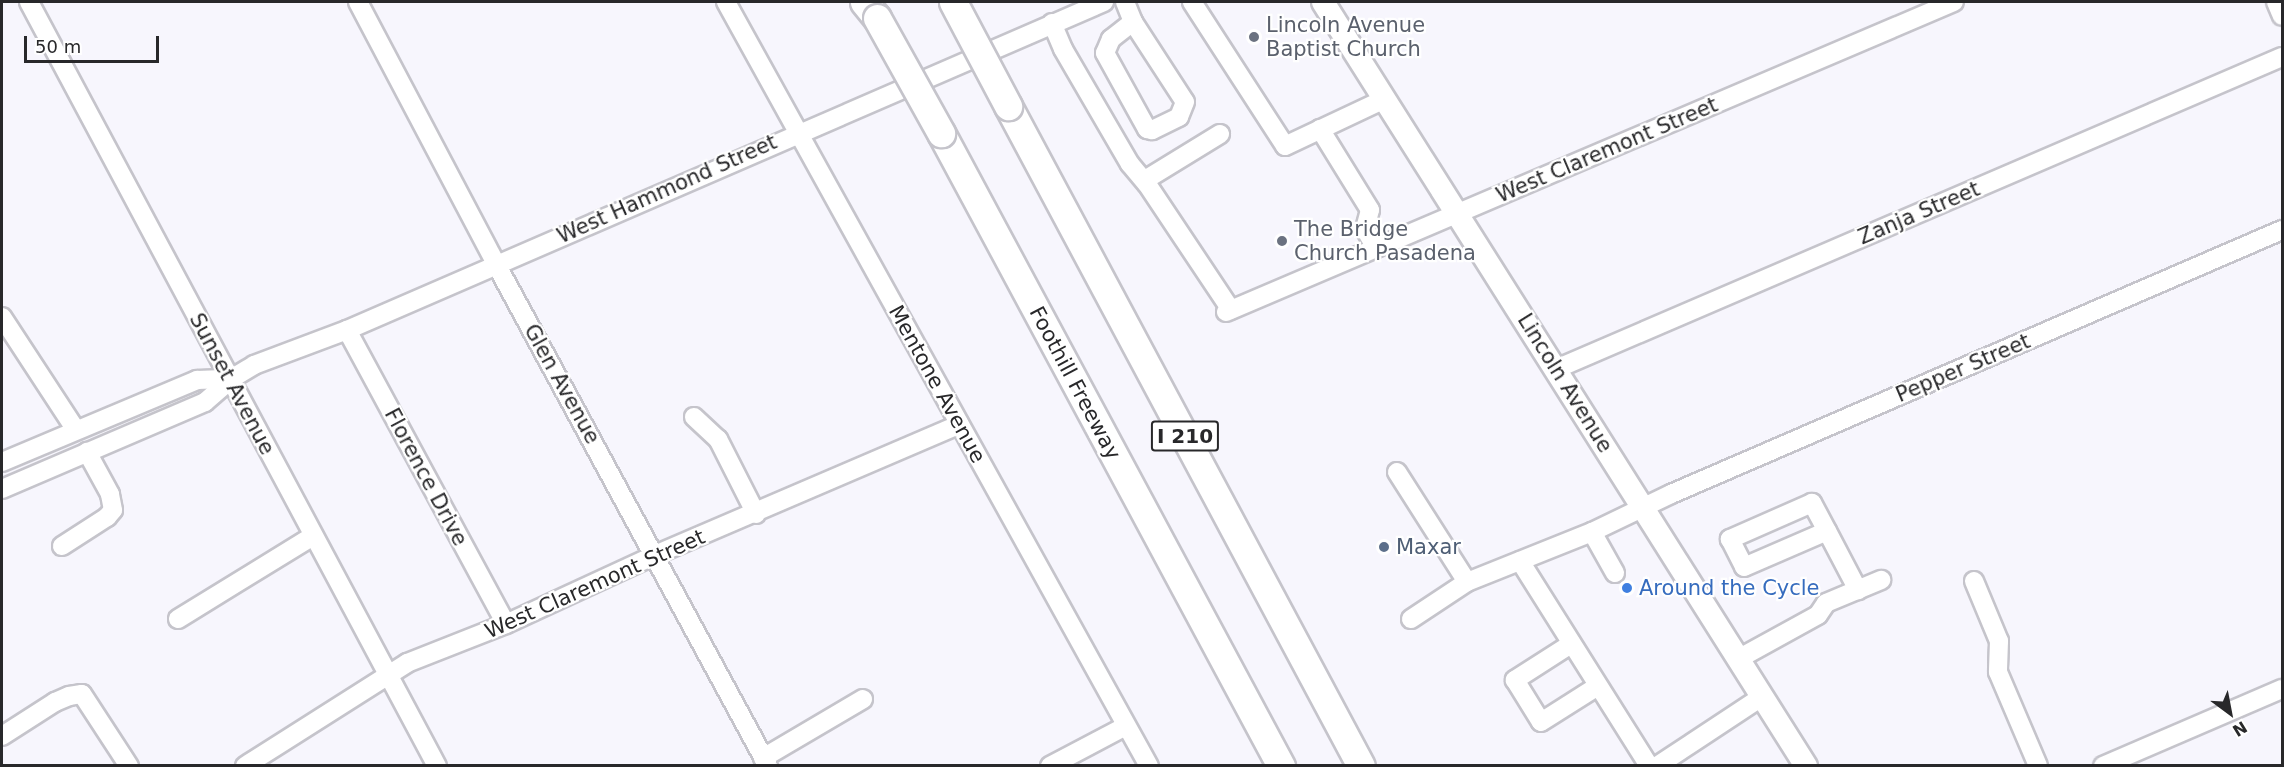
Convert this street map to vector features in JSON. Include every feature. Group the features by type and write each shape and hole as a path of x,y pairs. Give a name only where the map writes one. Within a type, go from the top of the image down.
{"highway":[{"name":"I 210","path":"953,2 1361,765"},
{"name":"Foothill Freeway","path":"870,7 941,133 1281,765"}],"main road":[{"name":"Lincoln Avenue","path":"1323,2 1806,765"}],"street":[{"name":"Sunset Avenue","path":"29,2 437,765"},
{"name":"Glen Avenue","path":"358,2 496,264 766,762"},
{"name":"Mentone Avenue","path":"726,2 1149,765"},
{"name":"West Hammond Street","path":"2,489 205,402 231,379 254,365 346,330 799,132 1104,2"},
{"path":"1125,2 1133,22 1185,102 1179,117 1152,130 1147,129 1105,53 1111,39 1133,22"},
{"path":"1192,2 1285,146 1385,99"},
{"name":"West Claremont Street","path":"1145,180 1229,311 1954,2"},
{"path":"2276,2 2283,16"},
{"path":"1052,23 1063,49 1119,145 1145,180 1220,134"},
{"name":"Zanja Street","path":"1556,369 2283,57"},
{"path":"1320,129 1370,210 1365,229 1376,248"},
{"name":"Pepper Street","path":"1411,619 1467,582 1592,532 1643,507 2283,230"},
{"path":"2,317 76,430"},
{"name":"Florence Drive","path":"346,330 506,624"},
{"name":"West Hammond Street","path":"2,462 197,380 231,379"},
{"path":"694,417 717,439 756,514"},
{"name":"West Claremont Street","path":"245,765 407,663 506,624 655,555 756,514 959,425"},
{"path":"62,546 107,517 113,510 110,494 87,452"},
{"path":"1396,472 1467,582"},
{"path":"1827,531 1744,567 1730,539 1812,503 1827,531 1858,590"},
{"path":"1592,532 1615,573"},
{"path":"178,619 313,536"},
{"path":"1520,561 1570,644 1649,765"},
{"path":"1738,659 1818,615 1826,603 1881,580"},
{"path":"1974,581 1999,640 1998,672 2038,765"},
{"path":"1570,644 1515,680 1541,722 1598,686"},
{"path":"2103,765 2283,689"},
{"path":"2,736 55,702 82,694 129,765"},
{"path":"1657,765 1762,696"},
{"path":"766,762 863,699"},
{"path":"1050,765 1126,726"}],"place":[{"name":"Lincoln Avenue Baptist Church","path":"1254,37"},
{"name":"The Bridge Church Pasadena","path":"1282,241"},
{"name":"Maxar","path":"1384,547"},
{"name":"Around the Cycle","path":"1627,588"}]}
